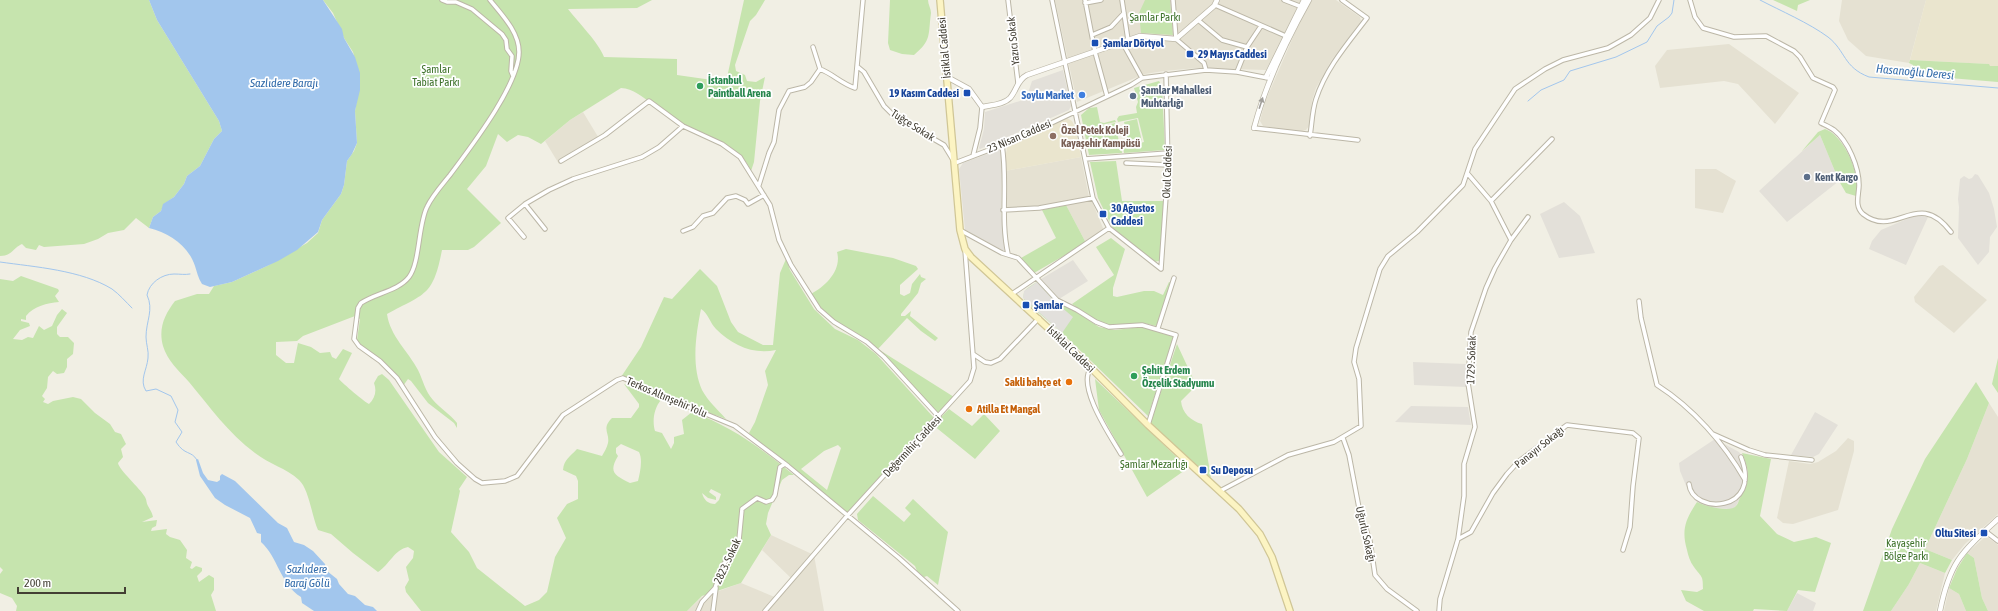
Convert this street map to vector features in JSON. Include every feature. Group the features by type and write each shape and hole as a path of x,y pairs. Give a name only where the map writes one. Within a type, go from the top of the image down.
{"main road":[{"name":"İstiklal Caddesi","path":"940,0 960,230 965,249 971,257 1039,318 1148,425 1239,509 1260,534 1281,580 1290,611"}],"street":[{"path":"442,0 446,2 456,2 472,9 502,34 506,40 507,49 512,56 511,72 513,77"},
{"path":"490,0 507,22 518,43 519,52 513,77"},
{"path":"813,47 820,69 832,74 849,86 855,88 858,67 862,0"},
{"name":"Yazıcı Sokak","path":"1008,0 1018,83"},
{"path":"1012,294 1109,228 1093,198 1052,0"},
{"path":"1101,0 1085,2 1095,52 1107,96"},
{"path":"1122,0 1128,40"},
{"path":"1173,0 1176,39"},
{"path":"1284,0 1303,8"},
{"path":"1303,8 1304,0"},
{"path":"1309,0 1303,8 1268,78 1260,102 1254,128 1310,136 1358,140"},
{"path":"1310,136 1315,101 1326,76 1340,53 1367,18 1342,0"},
{"path":"1220,491 1288,455 1323,446 1343,438 1361,426 1359,380 1354,362 1356,348 1380,269 1388,256 1417,232 1441,206 1455,195 1463,185 1468,174 1475,149 1515,89 1545,69 1563,60 1608,48 1632,35 1650,18 1659,0"},
{"path":"1690,0 1700,25 1709,31 1734,37 1766,36 1794,51 1813,78 1833,87 1835,90 1821,123 1838,135 1851,155 1859,184 1858,205 1865,215 1882,221 1892,222 1916,212 1924,213 1943,222 1950,232"},
{"path":"1176,39 1216,2 1261,26 1288,37"},
{"path":"1092,34 1111,27 1124,13"},
{"path":"1198,20 1222,40 1247,47"},
{"path":"1237,72 1247,47 1261,26"},
{"path":"982,107 1006,101 1018,83 1027,74 1144,35 1176,39 1204,63 1206,70"},
{"path":"1122,42 1142,78"},
{"name":"Tuğçe Sokak","path":"858,67 864,72 884,106 894,116 944,145 955,163"},
{"path":"758,185 774,142 779,110 786,96 789,91 805,87 811,82 820,69"},
{"name":"23 Nisan Caddesi","path":"955,163 1002,145 1076,112 1142,78 1206,70 1237,72 1268,78"},
{"name":"Okul Caddesi","path":"1109,228 1161,269 1168,165 1166,74"},
{"path":"947,76 969,89 982,107 980,128 973,156"},
{"name":"Terkos Altınşehir Yolu","path":"513,77 499,105 462,159 426,207 417,245 415,265 409,277 399,285 361,303 358,308 354,339 358,346 380,361 397,378 435,437 457,463 475,479 482,483 505,481 517,476 563,415 604,388 623,378 674,401 682,402 735,426 785,464 899,558 958,611"},
{"path":"561,161 605,135 649,101 684,126 722,144 740,157 770,205 779,240 791,265 819,309 834,322 867,342 884,357 939,417"},
{"path":"524,237 508,218 525,204 549,190 573,179 642,157 659,147 684,126"},
{"path":"1491,201 1552,139"},
{"path":"944,145 953,141"},
{"path":"1002,145 1005,183 1003,226 1008,254"},
{"path":"1085,159 1168,153"},
{"path":"1126,163 1168,165"},
{"path":"1468,174 1491,201 1510,240"},
{"path":"683,231 694,227 703,216 713,213 727,198 736,196 745,200 748,204 764,195"},
{"path":"1003,210 1039,208 1093,198"},
{"path":"525,204 544,229"},
{"name":"1729. Sokak","path":"1458,539 1464,496 1464,464 1475,427 1468,382 1471,332 1486,288 1510,240 1528,216"},
{"path":"960,230 1021,260 1057,300 1103,325 1118,328 1142,325 1158,328 1176,335 1148,425"},
{"name":"Değermihiç Caddesi","path":"765,611 847,516 939,417 970,381 974,368 965,249"},
{"path":"1158,328 1174,278"},
{"path":"1639,301 1641,318 1657,385 1674,396 1712,434 1732,457 1745,480"},
{"path":"973,354 985,362 997,361 1039,318"},
{"path":"1091,368 1088,374 1091,400 1099,417 1121,454"},
{"name":"Panayır Sokağı","path":"1458,539 1471,532 1493,493 1518,462 1567,425 1633,433 1639,438 1630,527 1623,550"},
{"path":"1712,434 1749,450 1765,455 1812,460"},
{"name":"Uğurlu Sokağı","path":"1343,438 1349,455 1359,508 1370,540 1375,575 1387,589 1417,611"},
{"path":"1689,484 1692,493 1699,500 1723,505 1729,503 1738,496 1745,480 1745,470 1741,457"},
{"name":"2823. Sokak","path":"698,611 702,602 716,586 723,565 739,540 742,509 757,498 766,502 772,500 775,495 780,467 785,464"},
{"path":"1940,611 1946,582 1953,567 1967,547 1998,519"},
{"path":"1985,531 1998,541"},
{"path":"1439,611 1440,599 1458,539"},
{"path":"712,611 716,586"}],"shaded area":[{"path":"1055,0 1301,0 1266,70 1197,68 1145,74 1077,102"},
{"path":"1311,0 1336,0 1360,17 1361,21 1331,61 1316,88 1312,101 1309,126 1306,130 1298,132 1263,126 1260,121 1265,102 1297,28"},
{"path":"1842,0 1926,0 1909,63 1866,56 1848,40 1839,21"},
{"path":"1926,0 1998,0 1998,66 1989,66 1989,64 1910,60"},
{"path":"1729,44 1799,93 1775,124 1738,84 1724,81 1660,88 1655,66 1667,50"},
{"path":"1063,70 1071,106 1069,110 980,149 979,148 984,129 985,112 1026,99 1032,81"},
{"path":"583,112 600,140 559,164 545,141 570,120"},
{"name":"Özel Petek Koleji Kayaşehir Kampüsü","path":"1067,118 1072,121 1075,127 1081,157 1005,171 1008,145"},
{"path":"1820,135 1839,181 1787,222 1759,191"},
{"path":"1001,149 1001,213 1006,252 965,230 959,169 963,163"},
{"path":"1081,157 1089,197 1021,209 1005,207 1005,171"},
{"path":"1695,169 1716,169 1736,181 1723,213 1695,208"},
{"path":"1975,174 1978,175 1989,193 1994,209 1997,227 1990,237 1989,252 1978,265 1958,238 1958,199 1960,179 1964,176 1969,179 1972,178"},
{"path":"1091,199 1103,228 1102,234 1086,243 1066,205"},
{"path":"1564,202 1580,216 1595,253 1559,258 1540,214"},
{"path":"1916,215 1928,217 1906,265 1869,249 1872,241 1881,230"},
{"path":"1073,260 1088,281 1059,299 1041,279"},
{"path":"1943,265 1987,300 1954,333 1915,302 1914,297 1939,266"},
{"path":"1037,282 1054,301 1073,317 1062,333 1023,298 1024,291"},
{"path":"1413,362 1466,364 1466,387 1414,385"},
{"name":"Oltu Sitesi","path":"1989,403 1998,417 1998,514 1965,544 1952,560 1925,549 1967,459"},
{"path":"1411,406 1468,407 1471,425 1395,422"},
{"path":"1815,412 1838,425 1819,454 1813,457 1791,455"},
{"path":"1848,438 1854,441 1854,451 1838,510 1793,524 1783,523 1777,518 1789,461 1810,464 1818,462 1836,451"},
{"path":"1715,439 1739,452 1747,464 1748,484 1736,506 1732,509 1710,508 1697,502 1687,488 1680,471 1679,463"},
{"path":"771,535 814,555 824,611 687,611 702,597 741,583 777,598 793,580 762,550"},
{"path":"1986,536 1998,545 1998,611 1988,611 1982,598 1974,558 1967,553"},
{"path":"1920,563 1945,573 1936,611 1891,611 1909,584"},
{"path":"1949,588 1959,594 1966,611 1944,611"},
{"path":"1797,593 1816,603 1813,611 1787,611"}],"green space":[{"path":"0,0 149,0 157,20 219,121 222,131 214,139 200,166 187,176 184,184 174,197 164,204 161,211 153,217 149,228 136,218 124,230 108,233 98,239 84,244 44,247 39,245 36,250 26,248 22,244 7,255 0,256"},
{"name":"Şamlar Tabiat Parkı","path":"323,0 652,0 637,8 568,9 593,39 604,57 677,59 677,75 726,82 744,0 765,0 756,15 750,21 735,65 736,71 745,75 747,81 756,82 765,77 760,101 754,162 751,171 747,163 734,151 693,130 638,94 625,88 621,88 570,120 541,144 528,137 518,135 507,142 498,134 486,166 467,189 501,223 474,247 468,250 442,250 435,276 431,285 426,291 411,302 387,314 395,336 414,363 430,397 457,423 457,428 454,423 428,403 411,381 408,379 403,386 386,364 371,358 361,348 357,340 360,319 355,316 303,336 297,341 276,342 276,355 286,363 294,363 298,343 311,347 320,353 330,352 332,357 336,359 343,349 352,353 339,379 369,404 375,394 374,383 378,376 382,374 389,380 439,452 467,477 459,489 460,491 451,532 469,552 477,568 525,606 539,600 547,592 555,557 566,538 557,518 567,504 578,499 578,481 576,476 563,470 566,461 577,449 602,456 608,443 606,428 612,418 631,418 639,407 639,404 624,384 661,400 655,411 654,427 655,431 662,433 671,449 674,443 674,437 684,434 682,420 692,412 720,424 758,447 794,475 789,475 782,480 768,513 766,524 771,535 741,583 702,596 687,611 421,611 406,592 405,587 409,580 406,567 413,558 414,551 408,547 399,551 378,572 331,534 318,530 308,496 299,480 289,472 260,457 236,437 170,361 163,346 161,333 165,316 175,301 197,294 209,294 214,286 232,282 269,265 307,243 318,233 322,220 341,194 344,185 347,161 354,151 357,143 355,111 360,79 353,52 344,38 333,13","holes":["621,444 639,452 641,463 638,481 630,483 620,478 613,470 618,456 616,453 616,448","711,489 721,494 719,500 715,504 707,501 702,493 708,498 716,500 716,497 709,492"]},
{"path":"890,0 928,0 931,13 928,37 924,45 914,55 902,54 890,50 888,43"},
{"name":"Şamlar Parkı","path":"1145,0 1170,0 1173,35 1141,33 1139,13"},
{"path":"1773,0 1810,0 1798,5 1797,11"},
{"path":"1910,60 1989,64 1990,66 1998,66 1998,82 1901,74 1903,70 1911,69 1913,65 1909,63"},
{"path":"1159,81 1162,86 1165,150 1124,153 1123,147 1144,142 1138,118 1118,122 1117,119 1119,116 1137,113 1136,107 1138,102 1134,88"},
{"path":"1097,107 1100,122 1104,123 1115,120 1116,122 1100,125 1106,150 1121,147 1122,153 1089,155 1081,115 1089,108"},
{"path":"1137,119 1142,142 1129,145 1124,122"},
{"path":"1115,123 1120,146 1107,149 1102,126"},
{"path":"1825,129 1839,140 1850,158 1856,178 1856,196 1846,193 1839,181 1820,135 1802,151 1818,132"},
{"path":"1116,161 1122,201 1164,201 1159,261 1154,262 1112,227 1098,198 1090,162"},
{"path":"1066,205 1086,243 1034,273 1021,258 1056,238 1042,210"},
{"path":"1111,238 1125,249 1113,288 1113,296 1117,297 1144,291 1154,291 1163,295 1169,282 1174,284 1160,327 1144,323 1116,326 1102,324 1072,304 1114,275 1096,247"},
{"path":"846,249 893,258 916,266 918,269 900,285 900,294 904,296 910,293 912,284 920,274 921,277 926,279 921,283 918,293 901,316 905,316 911,311 910,316 938,338 935,341 907,318 878,349 954,397 938,414 897,369 867,343 837,327 824,316 811,294 822,287 832,277 837,265 837,252"},
{"path":"786,259 790,270 814,309 835,329 858,340 876,354 935,419 852,512 848,513 769,449 759,444 749,433 755,422 768,385 765,371 776,350 751,350 736,344 716,329 701,309 696,350 696,370 702,390 707,398 726,419 697,409 669,395 638,383 619,380 641,347 664,297 672,299 700,269 717,286 731,322 738,332 763,345 773,345 780,273","holes":["838,445 841,448 827,490 801,469 824,451"]},
{"path":"21,276 58,289 59,291 55,296 59,302 37,307 26,316 26,320 21,319 21,321 29,323 30,326 20,330 13,339 22,340 28,337 33,338 39,326 44,330 52,326 57,315 62,309 67,313 57,327 57,334 60,337 68,337 74,343 73,354 67,359 67,367 64,373 57,374 53,371 48,377 47,388 42,396 45,399 43,402 48,404 53,401 73,397 81,399 95,413 110,424 115,432 121,434 126,444 121,449 123,457 118,463 119,466 145,497 147,505 152,512 153,517 142,522 157,520 156,526 152,528 151,531 167,529 166,534 180,540 187,550 186,558 192,562 190,568 192,569 196,566 202,568 202,571 197,576 199,582 209,575 214,578 214,590 211,595 216,611 16,611 17,606 12,598 0,593 0,574 3,570 0,567 0,279 13,281"},
{"name":"Şehit Erdem Özçelik Stadyumu","path":"1037,282 1054,301 1075,311 1099,327 1115,330 1141,327 1174,336 1148,416 1062,333 1025,301 1024,292"},
{"path":"1177,344 1197,387 1181,401 1183,409 1185,413 1194,421 1202,424 1211,478 1187,459 1150,424"},
{"path":"1998,358 1998,393 1992,384"},
{"name":"Şamlar Mezarlığı","path":"1095,379 1188,468 1147,497 1099,410"},
{"name":"Kayaşehir Bölge Parkı","path":"1976,382 1989,403 1967,459 1925,549 1952,560 1945,573 1920,563 1909,584 1891,611 1863,611 1892,529 1925,459"},
{"path":"949,409 972,426 984,414 1000,431 975,459 933,425"},
{"path":"1742,453 1771,459 1760,516 1777,534 1794,542 1816,537 1831,543 1815,592 1798,590 1787,611 1754,609 1753,611 1704,611 1686,601 1681,590 1697,592 1703,589 1702,579 1690,561 1685,543 1684,536 1687,519 1697,502 1723,509 1733,508 1737,505 1746,486 1748,476 1748,471"},
{"path":"873,496 904,522 911,514 905,508 913,499 948,532 938,585 927,576 924,577 917,571 915,566 858,520 857,514"},
{"path":"1967,553 1974,558 1982,598 1988,611 1966,611 1959,594 1949,588 1957,569"}],"water":[{"name":"Sazlıdere Barajı","path":"149,0 323,0 342,29 344,38 355,57 360,73 360,90 355,111 357,143 347,161 344,185 341,194 322,220 318,232 297,250 278,261 232,282 210,287 202,284 192,259 183,246 164,233 149,228 153,217 161,211 163,204 174,197 184,184 187,176 200,166 214,139 222,131 219,121 157,20"},
{"name":"Sazlıdere Baraj Gölü","path":"198,459 203,473 208,480 217,482 220,480 220,476 222,474 235,481 278,523 287,528 294,542 304,545 313,551 325,564 327,571 337,579 339,584 348,594 355,596 365,605 373,607 377,611 314,611 302,603 301,597 288,585 267,548 261,542 261,534 257,533 250,518 215,498 200,476 196,460"}],"waterway":[{"path":"1528,101 1541,90 1564,80 1570,71 1616,57 1647,42 1657,26 1672,13 1674,0"},
{"name":"Hasanoğlu Deresi","path":"1760,0 1804,22 1828,37 1834,42 1849,64 1869,77 1998,88"},
{"path":"0,262 58,270 86,277 112,289 132,308"},
{"path":"190,274 169,274 161,277 153,283 148,291 147,295 150,306 146,331 148,355 143,383 146,391 156,389 171,396 178,410 175,422 182,432 176,442 182,449 195,457 197,460"}],"place":[{"name":"Şamlar Dörtyol","path":"1095,43"},
{"name":"29 Mayıs Caddesi","path":"1190,54"},
{"name":"İstanbul Paintball Arena","path":"700,86"},
{"name":"19 Kasım Caddesi","path":"967,93"},
{"name":"Soylu Market","path":"1082,95"},
{"name":"Şamlar Mahallesi Muhtarlığı","path":"1133,96"},
{"name":"Özel Petek Koleji Kayaşehir Kampüsü","path":"1053,136"},
{"name":"Kent Kargo","path":"1807,177"},
{"name":"30 Ağustos Caddesi","path":"1103,214"},
{"name":"Şamlar","path":"1026,305"},
{"name":"Şehit Erdem Özçelik Stadyumu","path":"1134,376"},
{"name":"Sakli bahçe et","path":"1069,382"},
{"name":"Atilla Et Mangal","path":"969,409"},
{"name":"Su Deposu","path":"1203,470"},
{"name":"Oltu Sitesi","path":"1984,533"}]}
